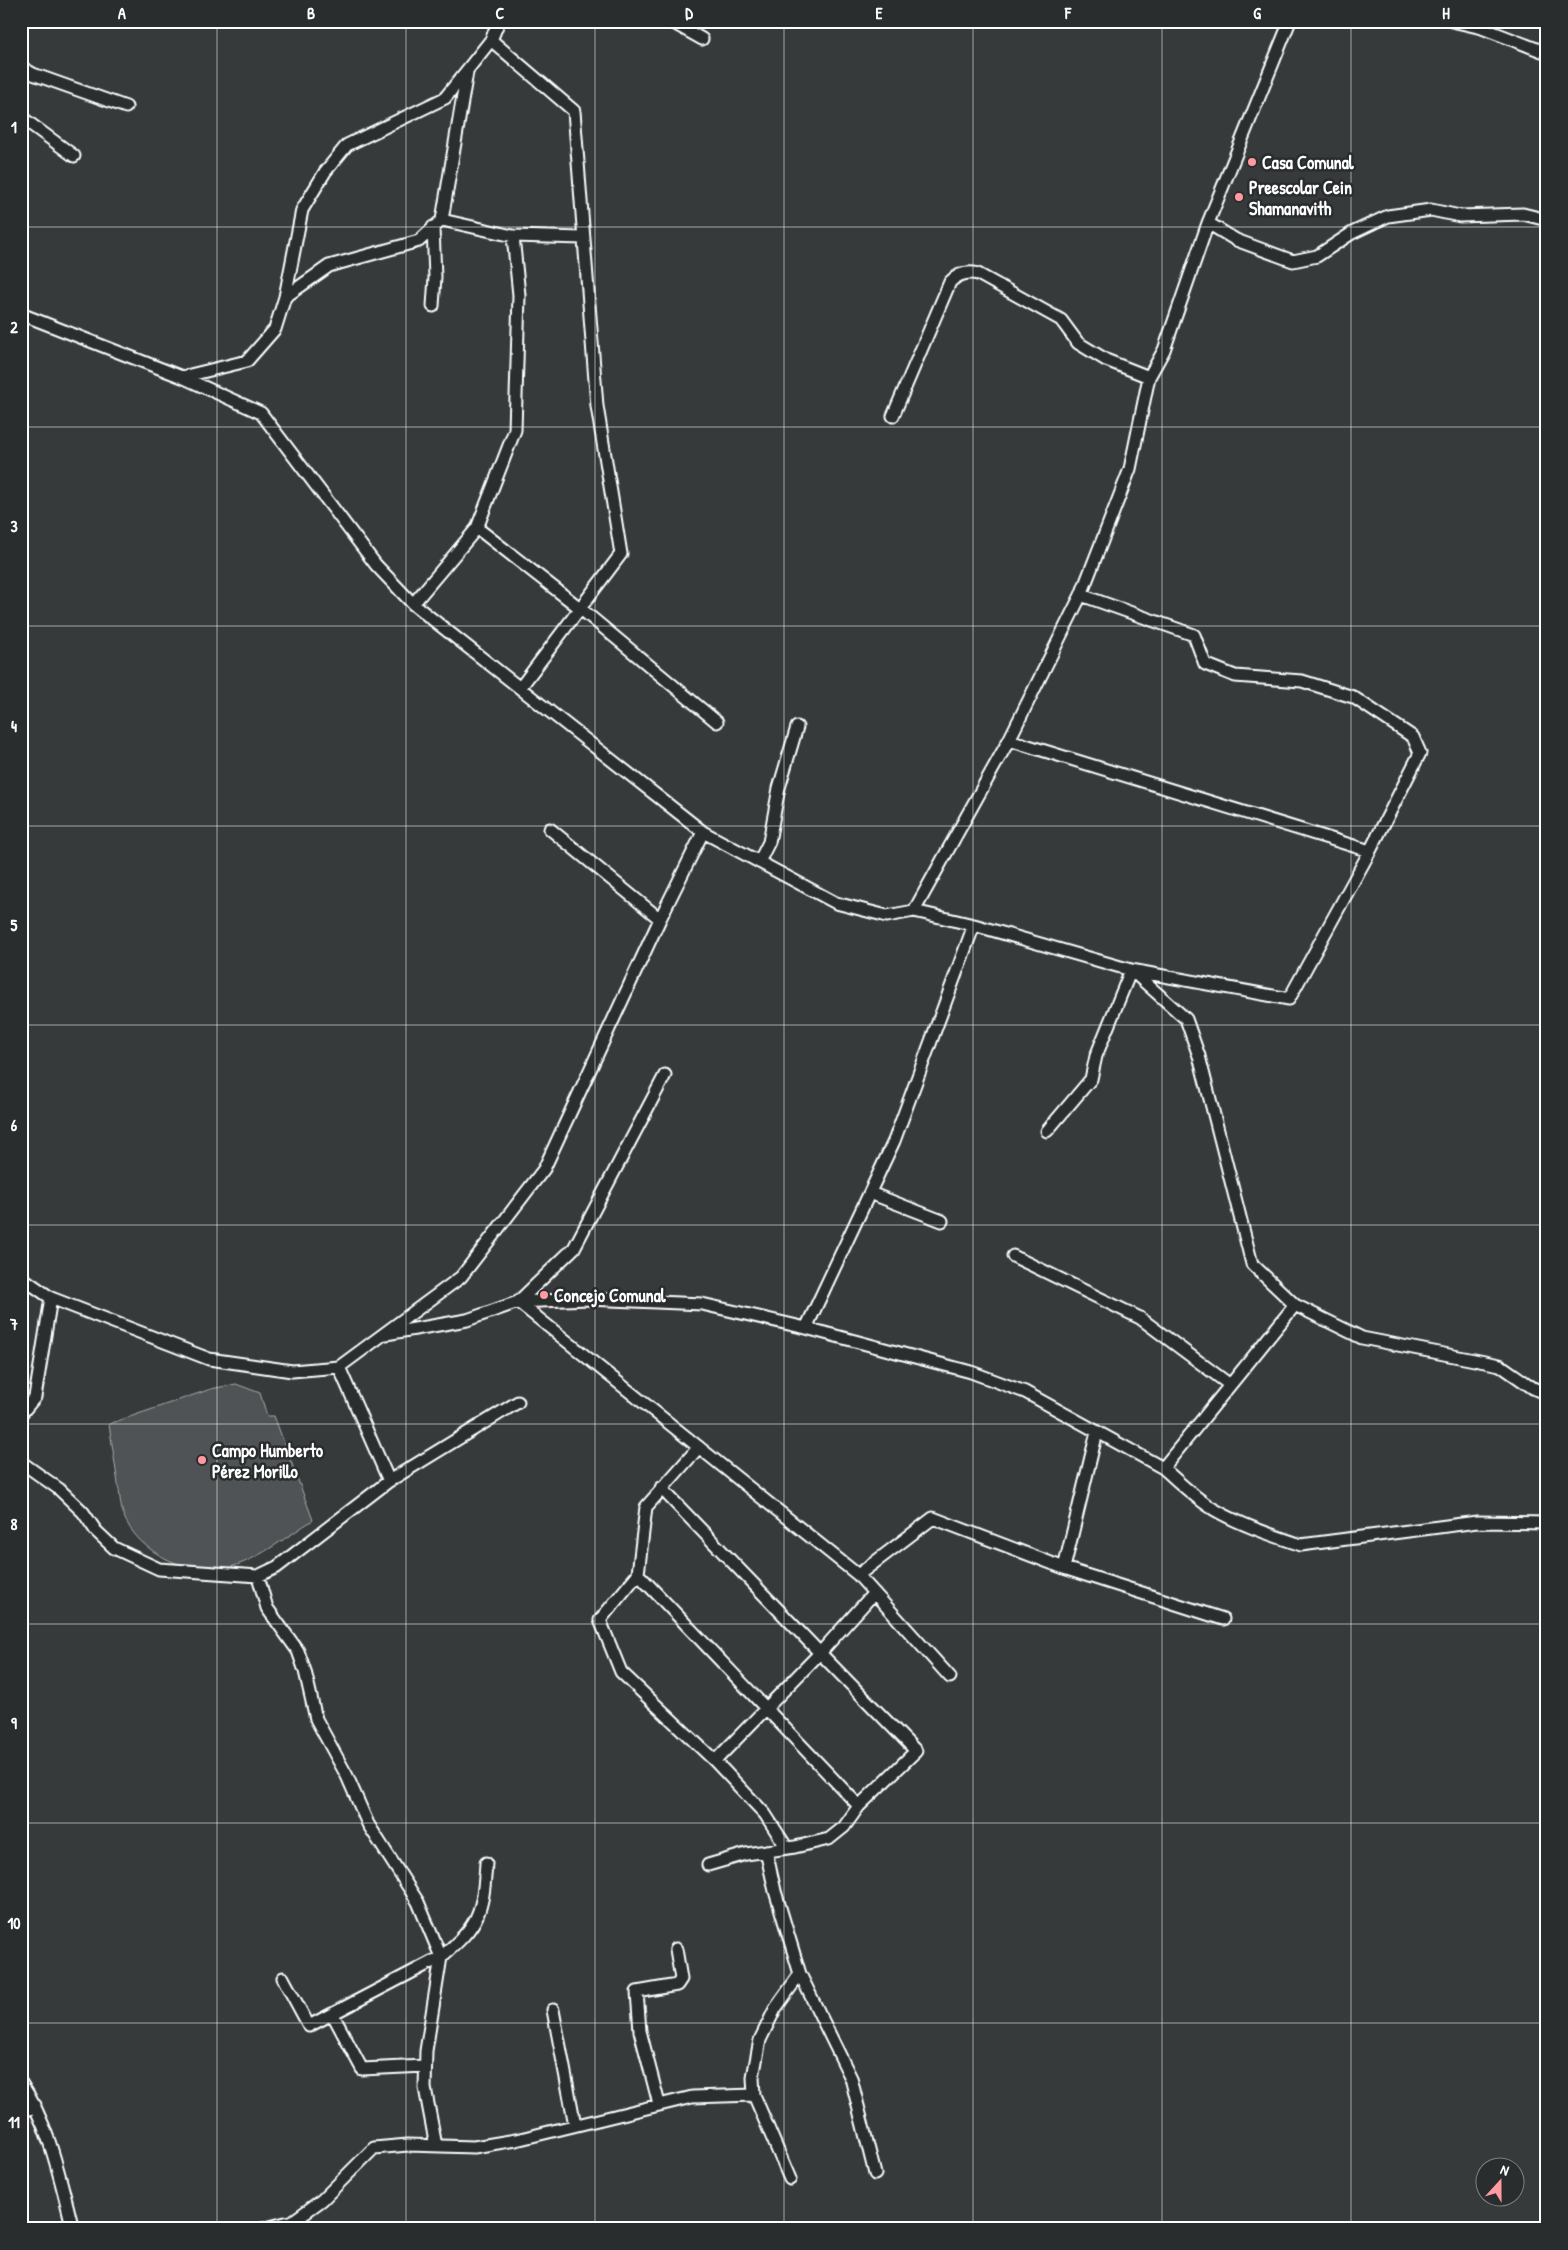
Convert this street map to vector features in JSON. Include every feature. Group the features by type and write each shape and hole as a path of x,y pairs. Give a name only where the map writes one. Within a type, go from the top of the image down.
{"street":[{"path":"182,377 247,361 276,329 285,297 302,210 325,172 347,146 445,98 491,40 499,21"},
{"path":"670,21 702,39"},
{"path":"914,911 1009,740 1080,595 1130,469 1148,377 1164,350 1208,223 1290,21"},
{"path":"1452,21 1482,28 1547,53"},
{"path":"491,40 574,111 597,406 621,554 520,688"},
{"path":"21,67 33,74 126,107"},
{"path":"433,306 438,224 467,70"},
{"path":"21,117 74,156"},
{"path":"1208,223 1236,240 1293,261 1317,256 1352,233 1388,216 1431,210 1460,216 1523,214 1547,220"},
{"path":"438,224 513,236 583,238"},
{"path":"285,297 329,266 419,241 438,224"},
{"path":"414,604 477,528 515,430 519,295 513,236"},
{"path":"893,416 950,282 956,276 966,273 978,274 1061,320 1078,343 1106,360 1148,377"},
{"path":"21,314 182,377 261,412 376,565 414,604 703,832 836,904 887,916 914,911 974,925 1131,970 1289,999 1370,851 1420,753 1412,737 1353,697 1302,681 1234,676 1205,664 1194,635 1080,595"},
{"path":"477,528 581,609 717,722"},
{"path":"759,862 770,842 779,788 797,727"},
{"path":"1009,740 1370,851"},
{"path":"550,829 660,919"},
{"path":"21,1277 51,1298 209,1359 292,1371 339,1367 461,1277 544,1170 660,919 703,832"},
{"path":"806,1328 894,1141 974,925"},
{"path":"1047,1131 1091,1078 1096,1056 1131,970"},
{"path":"1131,970 1186,1019 1199,1056 1252,1264 1295,1305 1362,1338 1500,1365 1532,1388 1547,1394"},
{"path":"518,1302 574,1248 665,1075"},
{"path":"870,1193 942,1221"},
{"path":"1013,1256 1140,1318 1230,1385"},
{"path":"21,1414 35,1397 51,1298"},
{"path":"384,1334 467,1320 518,1302 588,1299 702,1304 806,1328 971,1372 1025,1392 1164,1468 1187,1490 1215,1510 1273,1536 1301,1545 1477,1522 1547,1523"},
{"path":"518,1302 858,1575 950,1677"},
{"path":"1164,1468 1295,1305"},
{"path":"339,1367 389,1481"},
{"path":"21,1462 59,1489 83,1512 96,1531 114,1548 159,1569 258,1576 277,1567 389,1481 518,1402"},
{"path":"1064,1568 1096,1432"},
{"path":"699,1447 646,1507 638,1574 600,1620 621,1672 715,1761 765,1814 787,1848"},
{"path":"661,1488 820,1654 916,1750 860,1806 844,1827 829,1839 746,1854 708,1865"},
{"path":"858,1575 933,1518 1064,1568 1223,1619"},
{"path":"638,1574 860,1806"},
{"path":"258,1576 267,1608 298,1651 306,1671 316,1719 347,1776 368,1824 418,1902 440,1957 425,2066 424,2088 436,2146"},
{"path":"715,1761 820,1654 874,1593"},
{"path":"766,1851 775,1891 800,1974 851,2078 875,2174"},
{"path":"283,1978 309,2026 440,1957 462,1939 479,1915 486,1863"},
{"path":"659,2104 640,2031 637,1992 677,1985 681,1979 676,1949"},
{"path":"790,2179 754,2095 754,2077 760,2040 775,2009 800,1974"},
{"path":"553,2010 575,2125"},
{"path":"333,2015 362,2069 425,2066"},
{"path":"21,2083 35,2105 54,2153 73,2229"},
{"path":"262,2229 293,2221 322,2200 374,2148 408,2145 474,2147 516,2140 692,2097 754,2095"},
{"path":"21,2113 35,2105"}],"shaded area":[{"name":"Campo Humberto Pérez Morillo","path":"236,1384 260,1393 267,1416 274,1416 313,1520 264,1552 234,1566 202,1569 185,1566 154,1552 130,1529 121,1507 109,1424 211,1389"}],"place":[{"name":"Casa Comunal","path":"1252,162"},
{"name":"Preescolar Cein Shamanavith","path":"1239,197"},
{"name":"Concejo Comunal","path":"544,1295"},
{"name":"Campo Humberto Pérez Morillo","path":"202,1460"}]}
